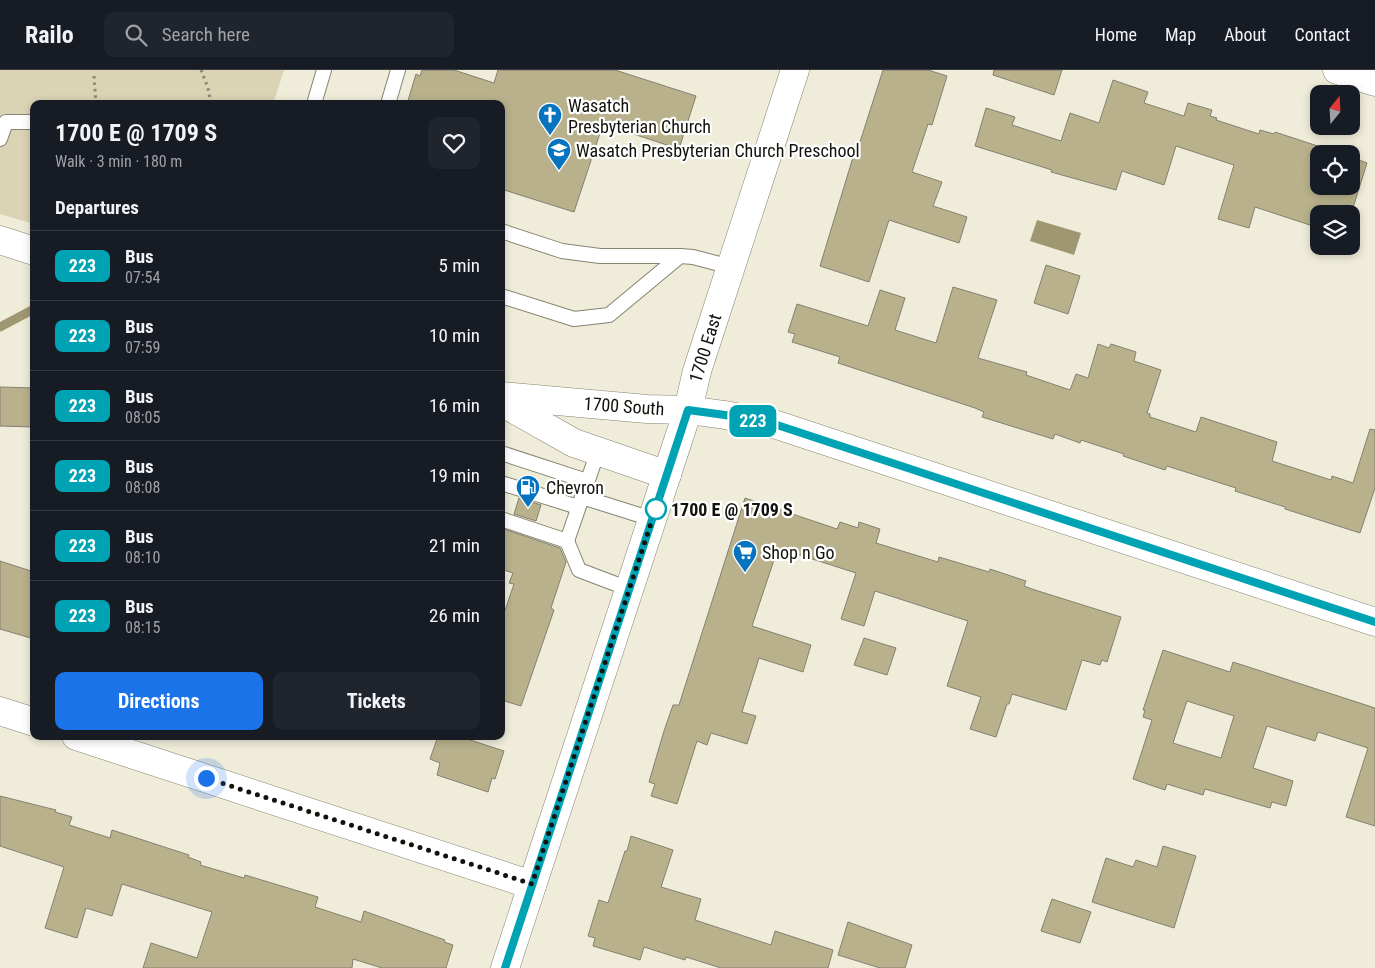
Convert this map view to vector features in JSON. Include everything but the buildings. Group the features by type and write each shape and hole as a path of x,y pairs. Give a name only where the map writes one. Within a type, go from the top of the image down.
{"street":[{"name":"1700 East","path":"505,968 688,410 697,371 795,70"},
{"path":"1337,70 1375,82"},
{"path":"0,240 30,250"},
{"name":"1700 South","path":"505,396 688,410 777,425 1375,622"},
{"path":"505,404 574,443 667,475"},
{"path":"0,711 30,721"},
{"path":"88,740 532,884"}],"lane":[{"path":"315,100 324,70"},
{"path":"389,100 398,70"},
{"path":"0,139 6,122 30,122"},
{"path":"505,232 562,251 590,255 693,257 731,267"},
{"path":"505,297 574,319 609,315 680,256"},
{"path":"598,451 567,541 579,570 629,589"},
{"path":"505,454 587,481"},
{"path":"505,484 652,520"},
{"path":"505,520 567,541"}],"path":[{"path":"201,70 210,100"},
{"path":"94,76 96,100"}],"shaded area":[{"path":"0,70 284,70 274,100 30,100 30,223 0,214"},
{"path":"1037,220 1081,233 1074,255 1030,241"}],"waterway":[{"path":"0,327 30,311"}],"bus line":[{"name":"223","path":"505,968 688,410 777,425 1375,622"}],"place":[{"name":"Wasatch Presbyterian Church","path":"550,136"},
{"name":"Wasatch Presbyterian Church Preschool","path":"559,171"},
{"name":"Chevron","path":"528,508"},
{"name":"1700 E @ 1709 S","path":"656,509"},
{"name":"Shop n Go","path":"745,573"}],"route":[{"path":"206,778 532,884 657,505 656,509"}]}
